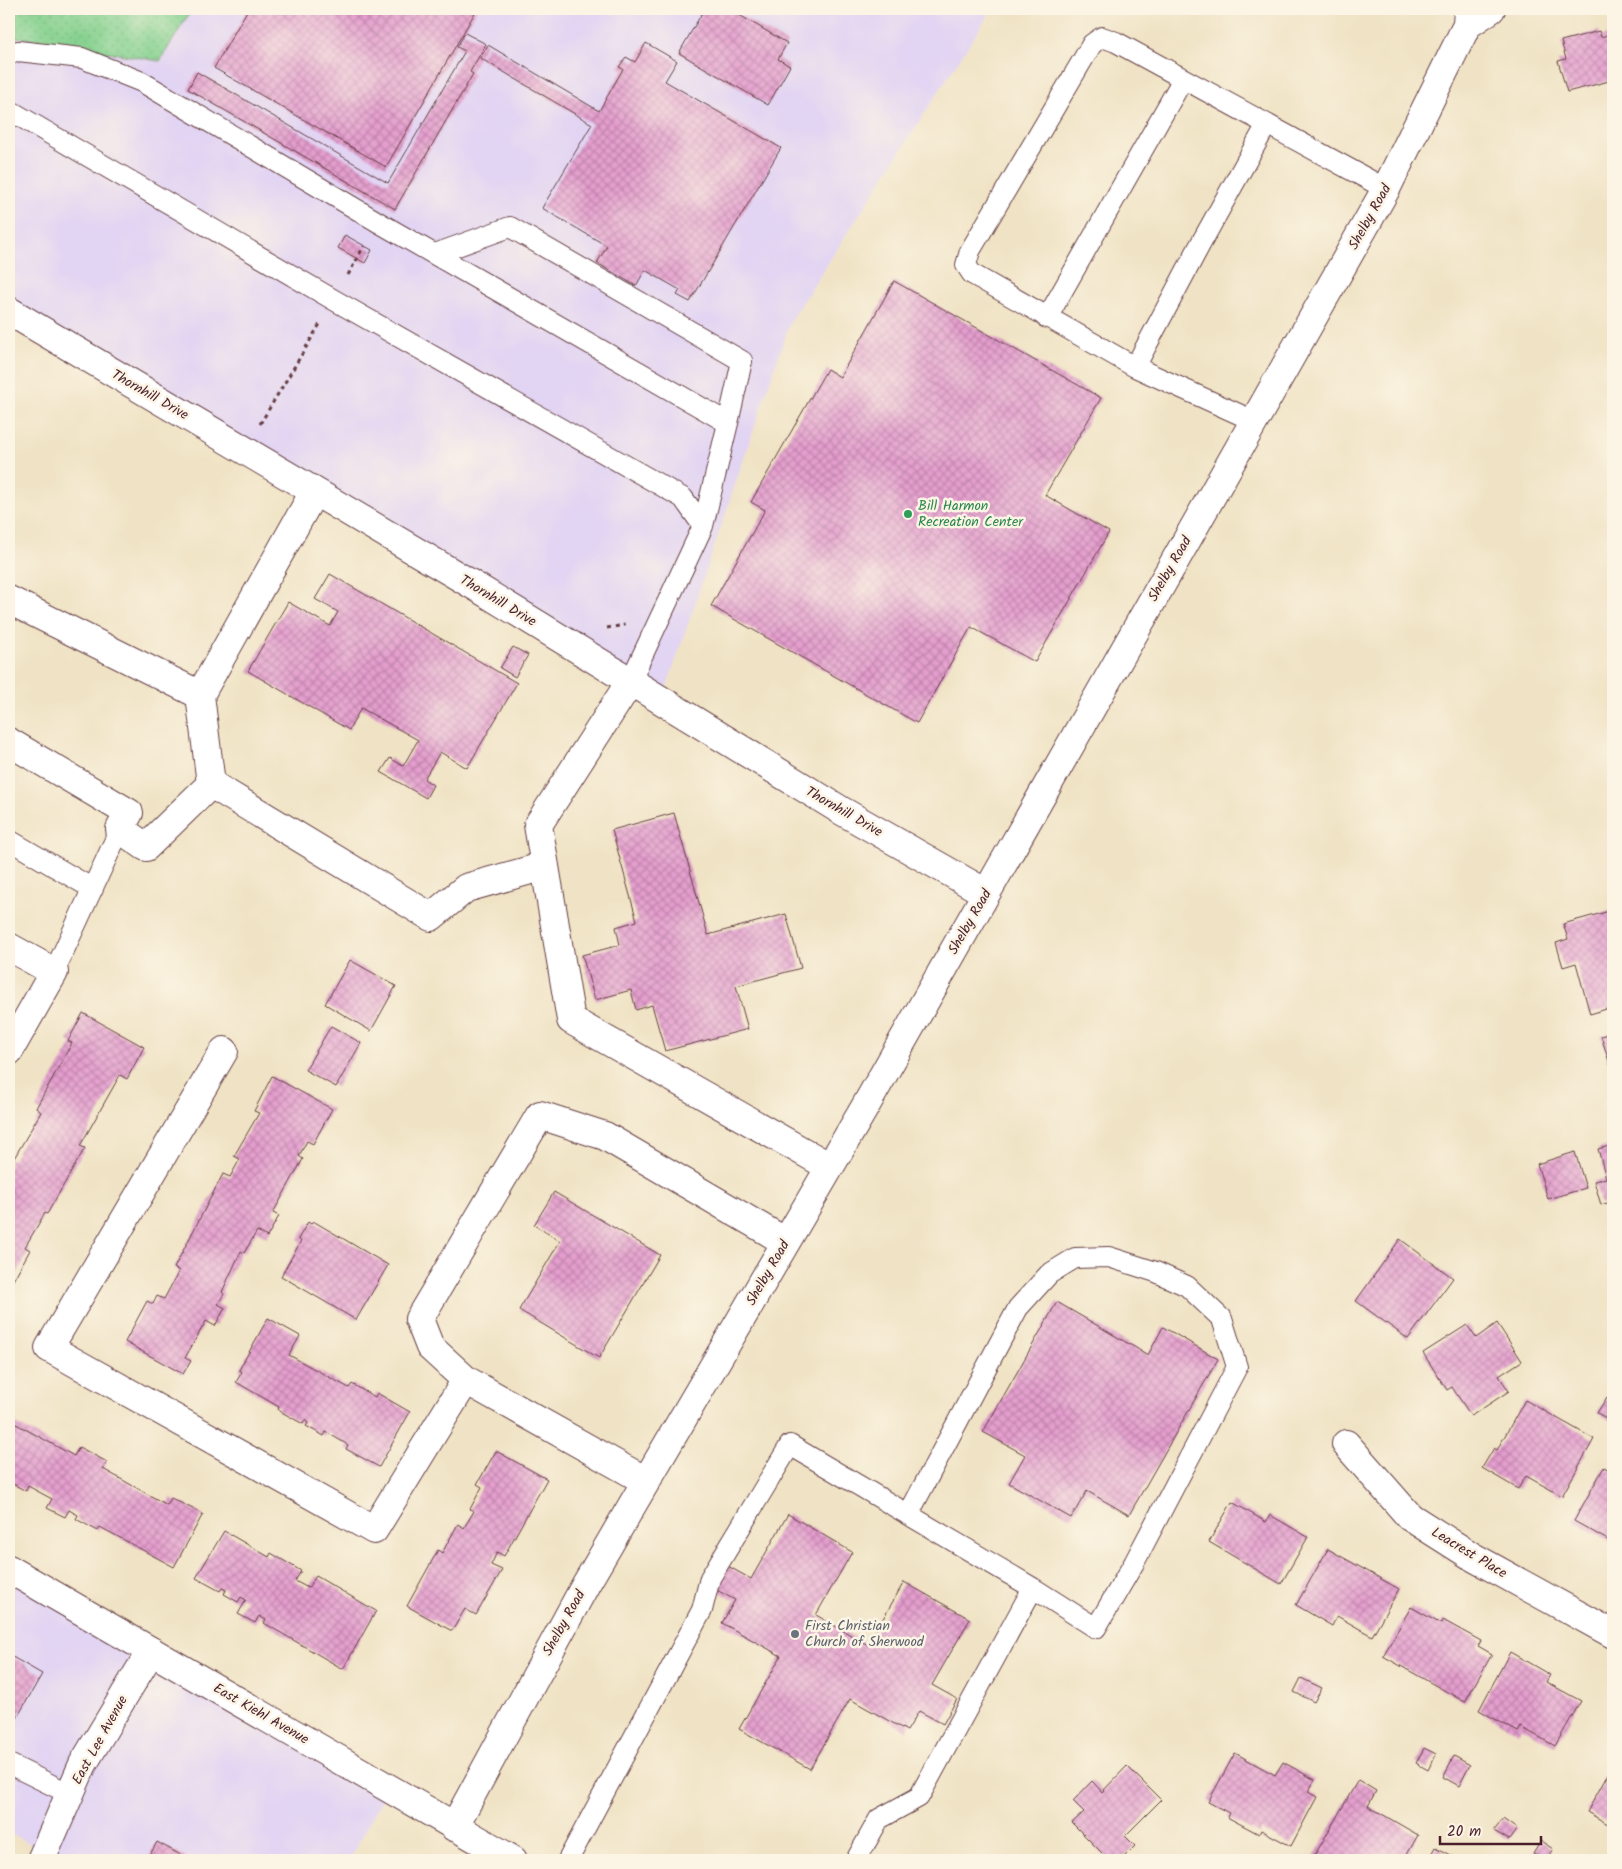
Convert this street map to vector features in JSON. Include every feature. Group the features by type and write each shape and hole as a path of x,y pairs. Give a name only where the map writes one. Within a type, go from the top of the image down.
{"street":[{"path":"1467,17 1491,9"},
{"name":"Shelby Road","path":"454,1826 562,1626 830,1167 1386,188 1467,17"},
{"name":"Thornhill Drive","path":"9,312 244,450 842,811 986,893"},
{"path":"211,784 200,695 314,492"},
{"path":"9,600 200,695"},
{"path":"630,682 538,825 571,1020 830,1167"},
{"path":"9,742 129,813 120,829 146,847 211,784"},
{"path":"211,784 431,917 466,888 545,866"},
{"path":"9,947 54,972 9,1051"},
{"path":"224,1051 49,1348 374,1530 466,1380"},
{"path":"646,1482 466,1380 430,1347 419,1319 540,1115 605,1136 786,1242"},
{"name":"Leacrest Place","path":"1346,1444 1410,1517 1473,1557 1613,1634"},
{"name":"East Kiehl Avenue","path":"9,1569 513,1860"},
{"name":"East Lee Avenue","path":"41,1860 83,1764 151,1650"}],"lane":[{"path":"1254,420 1135,368 972,274 966,264 970,251 1092,44 1102,37 1116,42 1386,188"},
{"path":"9,54 18,51 82,58 142,82 378,222 728,423"},
{"path":"1047,318 1182,79"},
{"path":"9,110 334,300 682,498 703,526"},
{"path":"1135,368 1267,124"},
{"path":"435,254 510,227 742,361 703,526 630,682"},
{"path":"54,972 120,829"},
{"path":"9,840 93,889"},
{"path":"568,1860 702,1610 710,1578 790,1444 908,1515 1033,1588 1096,1628 1134,1563 1237,1368 1222,1319 1187,1286 1156,1272 1110,1257 1074,1258 1049,1274 1018,1308 908,1515"},
{"path":"856,1860 880,1819 919,1797 1033,1588"},
{"path":"9,1764 70,1794"}],"path":[{"path":"244,450 334,300 378,222"}],"shaded area":[{"path":"9,9 992,9 790,322 662,701 9,309"},
{"path":"9,1569 388,1788 349,1860 41,1860 45,1851 9,1833"}],"green space":[{"path":"9,9 192,9 160,61 9,36"}],"building":[{"path":"248,9 477,9 386,167 214,68"},
{"path":"694,9 729,9 787,43 778,59 790,66 768,105 679,53 702,13"},
{"path":"1599,31 1601,37 1613,33 1613,80 1567,92 1558,61 1566,59 1561,41"},
{"path":"465,33 486,44 470,72 473,74 395,209 188,89 197,72 388,183 465,51 457,47"},
{"path":"646,43 677,61 665,81 781,148 690,302 677,295 680,290 645,270 636,286 597,263 607,246 542,208 592,124 480,58 488,45 599,111 623,69 619,67 626,57 635,62"},
{"path":"345,235 372,250 365,263 338,248"},
{"path":"894,281 1101,398 1045,495 1109,532 1035,662 971,627 917,723 711,606 765,510 751,502 827,369 840,377"},
{"path":"330,574 517,683 467,768 440,752 424,779 433,785 426,798 381,772 390,758 403,766 418,740 361,708 349,730 248,671 288,602 330,626 338,612 315,599"},
{"path":"513,647 528,655 515,677 500,668"},
{"path":"674,813 708,935 786,914 801,968 736,986 748,1029 665,1051 652,1005 636,1010 631,990 595,1000 582,955 620,945 616,927 637,921 612,830"},
{"path":"1613,910 1613,1007 1590,1014 1576,963 1563,967 1556,943 1568,939 1563,924"},
{"path":"350,960 396,986 371,1031 325,1004"},
{"path":"83,1013 144,1047 127,1079 120,1075 80,1146 85,1148 47,1214 45,1213 25,1247 30,1250 11,1284 9,1283 9,1162 10,1159 13,1160 41,1112 36,1108 72,1043 68,1041"},
{"path":"331,1026 361,1043 336,1087 305,1070"},
{"path":"1613,1032 1613,1074 1601,1036"},
{"path":"272,1076 332,1109 313,1144 307,1141 299,1156 303,1159 273,1213 279,1216 267,1237 257,1231 244,1253 241,1251 222,1292 224,1294 218,1304 225,1308 215,1326 206,1321 185,1358 191,1361 183,1374 125,1342 147,1301 153,1304 157,1296 164,1299 179,1271 174,1268 223,1174 230,1177 240,1159 234,1156 259,1113 254,1111"},
{"path":"1613,1145 1613,1201 1601,1205 1594,1181 1606,1178 1598,1149"},
{"path":"1575,1152 1586,1188 1548,1199 1537,1164"},
{"path":"554,1192 660,1255 599,1358 519,1310 560,1241 534,1225"},
{"path":"313,1221 388,1265 356,1320 281,1276 301,1241 298,1239 308,1222 311,1224"},
{"path":"1400,1239 1453,1278 1408,1339 1356,1301"},
{"path":"1057,1302 1148,1355 1163,1327 1218,1359 1129,1515 1087,1491 1071,1518 1009,1483 1025,1455 983,1432"},
{"path":"268,1318 300,1336 289,1355 349,1388 352,1384 375,1397 377,1393 410,1412 379,1467 346,1449 348,1445 326,1432 324,1436 306,1426 308,1423 305,1420 303,1424 278,1410 279,1407 236,1382 242,1372 239,1370"},
{"path":"1497,1323 1522,1361 1499,1376 1509,1391 1471,1416 1452,1387 1447,1390 1423,1353 1467,1325 1476,1338"},
{"path":"1607,1397 1613,1401 1613,1422 1597,1413"},
{"path":"1525,1400 1594,1439 1562,1496 1526,1476 1518,1489 1482,1468 1494,1448 1497,1450"},
{"path":"9,1420 74,1456 79,1447 107,1462 103,1469 167,1505 171,1498 203,1514 174,1567 100,1527 98,1531 76,1519 78,1515 69,1510 65,1517 47,1508 52,1499 28,1486 26,1491 9,1482"},
{"path":"496,1451 547,1479 504,1556 497,1552 491,1565 502,1570 476,1615 465,1609 452,1631 407,1606 438,1550 442,1553 458,1524 464,1528 474,1511 470,1509 482,1487 477,1484"},
{"path":"1604,1467 1613,1472 1613,1543 1574,1521"},
{"path":"1232,1502 1266,1522 1270,1515 1308,1537 1281,1584 1209,1542"},
{"name":"First Christian Church of Sherwood","path":"788,1514 852,1552 816,1615 868,1645 904,1582 970,1619 932,1685 957,1699 943,1724 919,1711 907,1731 850,1699 810,1769 739,1729 781,1656 722,1623 735,1600 713,1588 726,1565 751,1579"},
{"path":"224,1531 269,1557 271,1553 301,1571 295,1581 308,1588 316,1576 376,1611 343,1669 264,1623 266,1620 259,1616 255,1623 238,1614 246,1600 241,1597 238,1602 224,1594 226,1590 222,1588 220,1591 196,1578"},
{"path":"1328,1549 1399,1589 1372,1636 1337,1616 1332,1626 1296,1605"},
{"path":"1411,1607 1441,1624 1443,1620 1481,1641 1478,1646 1492,1654 1465,1702 1383,1656"},
{"path":"1510,1652 1550,1675 1546,1682 1581,1701 1555,1746 1521,1727 1518,1732 1479,1710"},
{"path":"9,1655 42,1674 9,1732"},
{"path":"1301,1678 1322,1688 1314,1702 1294,1692"},
{"path":"1424,1748 1436,1754 1428,1770 1416,1763"},
{"path":"1235,1753 1275,1775 1283,1762 1315,1780 1308,1792 1317,1797 1291,1846 1261,1830 1259,1834 1227,1817 1229,1813 1208,1802"},
{"path":"1454,1756 1470,1765 1459,1786 1443,1777"},
{"path":"1613,1765 1613,1827 1587,1812"},
{"path":"1127,1766 1161,1800 1125,1836 1135,1846 1121,1860 1109,1860 1072,1823 1084,1812 1073,1801 1092,1781 1102,1792"},
{"path":"1358,1780 1376,1791 1368,1806 1418,1835 1404,1860 1312,1860"},
{"path":"1503,1819 1517,1829 1509,1840 1494,1831"},
{"path":"1541,1841 1553,1849 1546,1860 1533,1854"},
{"path":"157,1842 190,1860 147,1860"},
{"path":"1436,1847 1460,1860 1429,1860"}],"place":[{"name":"Bill Harmon Recreation Center","path":"908,514"},
{"name":"First Christian Church of Sherwood","path":"795,1634"}]}
